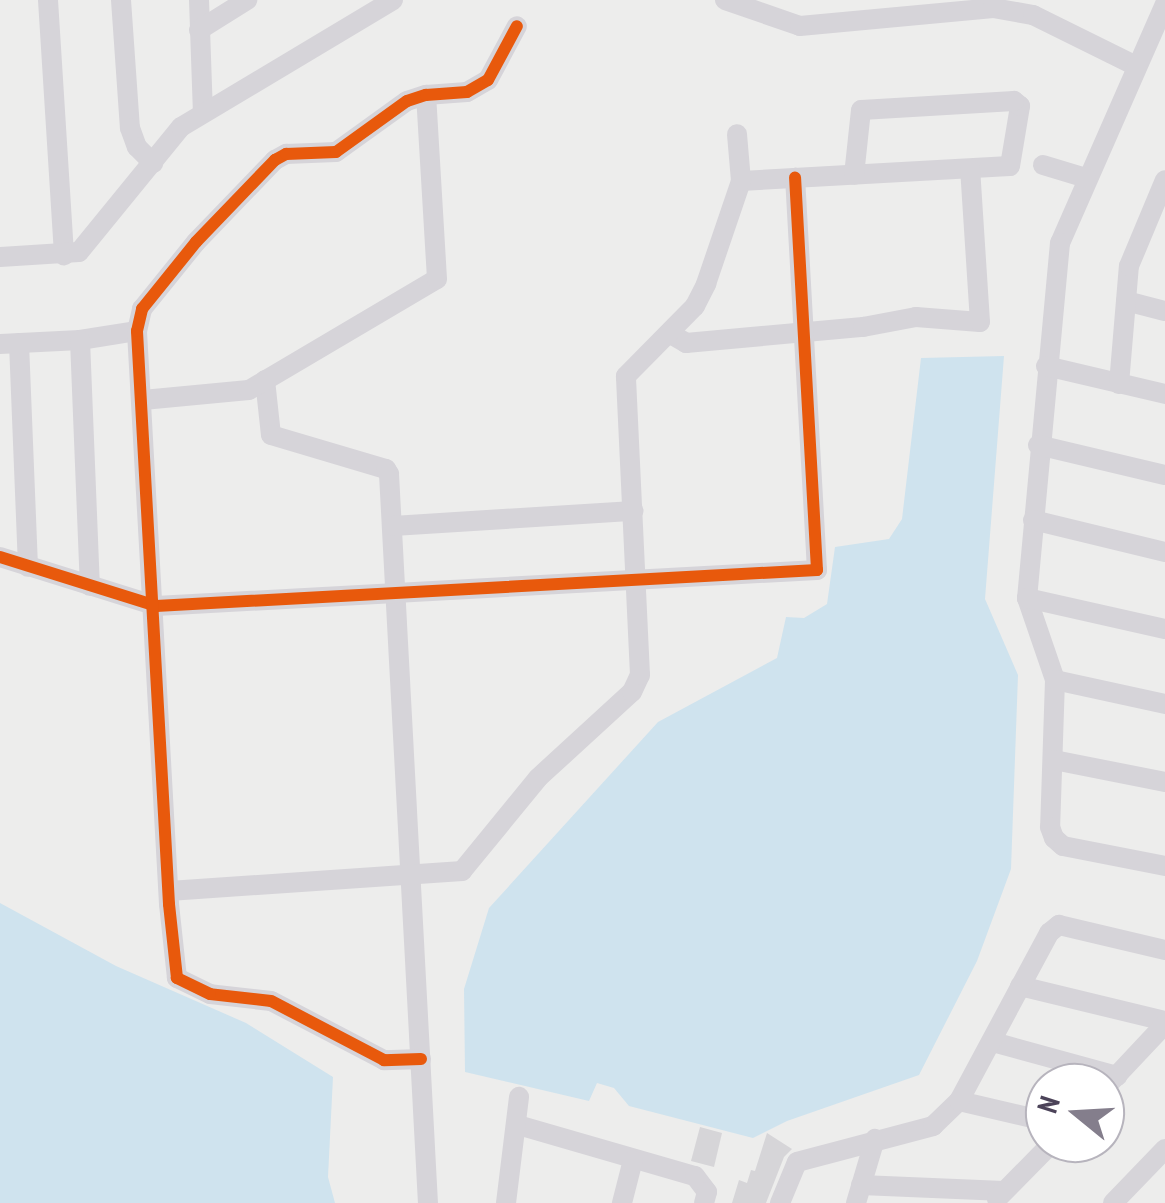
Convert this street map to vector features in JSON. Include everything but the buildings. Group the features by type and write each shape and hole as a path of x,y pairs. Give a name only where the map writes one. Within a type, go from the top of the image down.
{"street":[{"path":"48,0 64,256"},
{"path":"121,0 130,128 138,146 153,162"},
{"path":"198,0 202,112"},
{"path":"200,30 248,0"},
{"path":"0,257 64,256 88,245 181,126 393,0"},
{"path":"726,0 800,26 993,8 1032,14 1136,66"},
{"path":"1165,4 1060,244 1038,445 1027,598 1055,680 1050,827 1054,838 1064,846 1165,866"},
{"path":"421,1059 384,1060 271,1001 210,994 177,978 138,331 142,308 196,242 275,160 286,154 336,152 407,101 426,95 467,92 488,80 518,26"},
{"path":"143,400 248,390 437,279 426,95"},
{"path":"741,182 1010,166 1020,106 1014,100 861,110 854,174"},
{"path":"169,890 462,871 538,778 632,692 640,675 626,376 696,306 741,182 737,134"},
{"path":"1044,164 1086,178"},
{"path":"669,333 686,343 803,333 916,317 980,322 970,168"},
{"path":"0,557 156,606 817,570 795,178"},
{"path":"1119,384 1130,266 1142,228 1165,180"},
{"path":"1142,228 1165,234"},
{"path":"1126,302 1165,311"},
{"path":"28,567 10,343 80,340 138,331"},
{"path":"80,340 90,586"},
{"path":"1046,366 1165,394"},
{"path":"265,380 271,435 386,469 397,594 428,1203"},
{"path":"1038,445 1165,475"},
{"path":"393,526 634,511"},
{"path":"1033,520 1165,552"},
{"path":"1027,598 1165,630"},
{"path":"1055,680 1165,704"},
{"path":"1054,760 1165,782"},
{"path":"780,1203 797,1162 933,1126 959,1101 1049,933 1059,925 1165,950"},
{"path":"1020,986 1162,1034 1125,1069"},
{"path":"993,1042 1055,1063"},
{"path":"506,1203 520,1097"},
{"path":"959,1101 1025,1117"},
{"path":"518,1125 694,1176 707,1192 704,1203"},
{"path":"874,1139 859,1194 998,1197 1032,1163"},
{"path":"1114,1203 1165,1150"},
{"path":"622,1203 634,1160"}],"shaded area":[{"path":"1004,356 985,599 1018,675 1011,869 977,961 919,1075 787,1121 753,1138 629,1106 614,1088 597,1083 589,1101 465,1072 464,989 489,908 658,722 777,658 786,617 804,618 827,604 835,547 889,539 902,519 921,358"},
{"path":"0,903 116,966 246,1023 333,1077 328,1177 335,1203 0,1203"}],"cycle path":[{"path":"421,1059 384,1060 271,1001 210,994 177,978 169,904 137,331 142,309 196,242 275,160 286,154 336,152 407,101 426,95 467,92 488,80 517,26"},
{"path":"0,557 156,606 817,570 795,178"}]}
